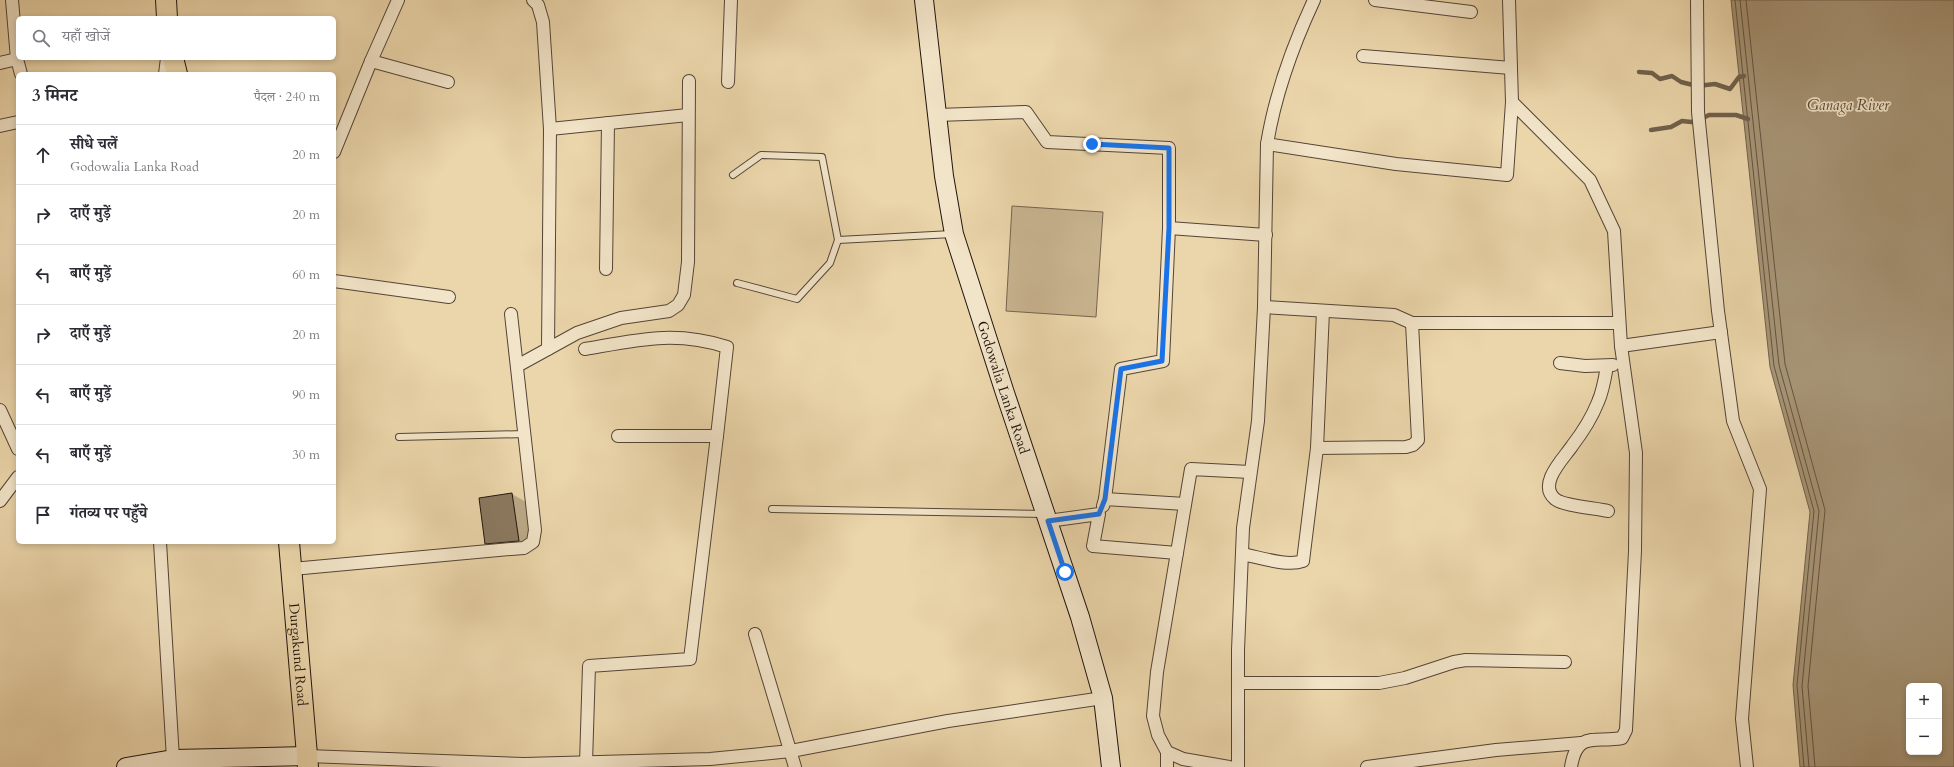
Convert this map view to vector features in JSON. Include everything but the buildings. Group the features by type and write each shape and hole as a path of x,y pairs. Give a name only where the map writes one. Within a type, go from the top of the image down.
{"main road":[{"path":"166,0 167,16"},
{"path":"174,60 176,72"},
{"name":"Durgakund Road","path":"289,544 308,761"}],"street":[{"path":"12,0 16,47"},
{"path":"336,147 398,0"},
{"path":"534,0 538,5 543,22 550,129 548,349"},
{"path":"728,82 731,0"},
{"name":"Godowalia Lanka Road","path":"924,0 944,176 954,234 1080,617 1103,698 1111,767"},
{"path":"1238,767 1238,683 1243,528 1258,421 1264,307 1267,144 1274,110 1298,33 1314,0"},
{"path":"1375,0 1471,12"},
{"path":"1267,144 1396,164 1507,175 1512,102 1509,0"},
{"path":"1697,0 1698,112 1721,332 1733,421 1760,488 1742,719 1747,767"},
{"path":"1363,56 1511,68"},
{"path":"0,63 16,59"},
{"path":"17,60 20,72"},
{"path":"165,72 167,60"},
{"path":"371,61 448,82"},
{"path":"517,366 577,333 600,324 621,318 668,311 678,305 684,294 688,262 688,115 690,81"},
{"path":"1367,767 1496,750 1622,738 1626,730 1635,551 1636,453 1621,346 1614,231 1590,180 1512,102"},
{"path":"937,115 1026,112 1047,142 1169,148 1169,228 1162,361 1121,369 1105,499 1099,514 1093,546 1177,553"},
{"path":"550,129 688,115"},
{"path":"0,126 16,122"},
{"path":"606,269 608,123"},
{"path":"1169,228 1266,235"},
{"path":"336,281 449,297"},
{"path":"1264,307 1394,315 1412,323 1619,323"},
{"path":"1242,554 1296,564 1303,561 1317,448 1322,311"},
{"path":"292,569 524,548 533,542 535,530 511,314"},
{"path":"1317,448 1406,447 1413,446 1418,440 1412,323"},
{"path":"1621,346 1721,332"},
{"path":"585,349 670,336 706,340 727,347 690,659 589,666 586,763"},
{"path":"1560,363 1585,366 1624,364"},
{"path":"1606,366 1599,400 1573,446 1554,469 1549,485 1550,493 1555,499 1562,502 1608,511"},
{"path":"0,410 16,445"},
{"path":"618,436 717,436"},
{"path":"1167,767 1167,752 1158,735 1153,716 1157,672 1191,469 1250,472"},
{"path":"0,501 16,480"},
{"path":"1105,499 1185,504"},
{"path":"1046,517 1099,514"},
{"path":"160,544 173,759"},
{"path":"755,634 795,767"},
{"path":"1238,683 1379,683 1404,678 1454,662 1466,660 1565,662"},
{"path":"126,767 173,759 524,766 586,763 663,764 791,751 948,721 1103,698"},
{"path":"1571,767 1575,751 1581,743"},
{"path":"1167,752 1184,759 1225,767"}],"lane":[{"path":"733,175 761,155 822,157 838,240 830,264 797,299 737,283"},
{"path":"838,240 954,234"},
{"path":"398,437 524,434"},
{"path":"772,510 1046,517"}],"shaded area":[{"path":"1012,206 1103,212 1096,317 1006,311"}],"water":[{"name":"Ganaga River","path":"1731,0 1954,0 1954,767 1800,767 1793,685 1810,512 1770,367"}],"waterway":[{"path":"1639,72 1652,73 1660,79 1672,76 1681,82 1697,86 1715,84 1730,89 1739,77 1744,76"},
{"path":"1651,130 1671,127 1682,121 1691,122 1699,120 1709,115 1736,115 1748,119"}],"route":[{"path":"1065,572 1048,521 1099,514 1105,499 1121,369 1162,361 1169,228 1169,148 1092,144"}]}
